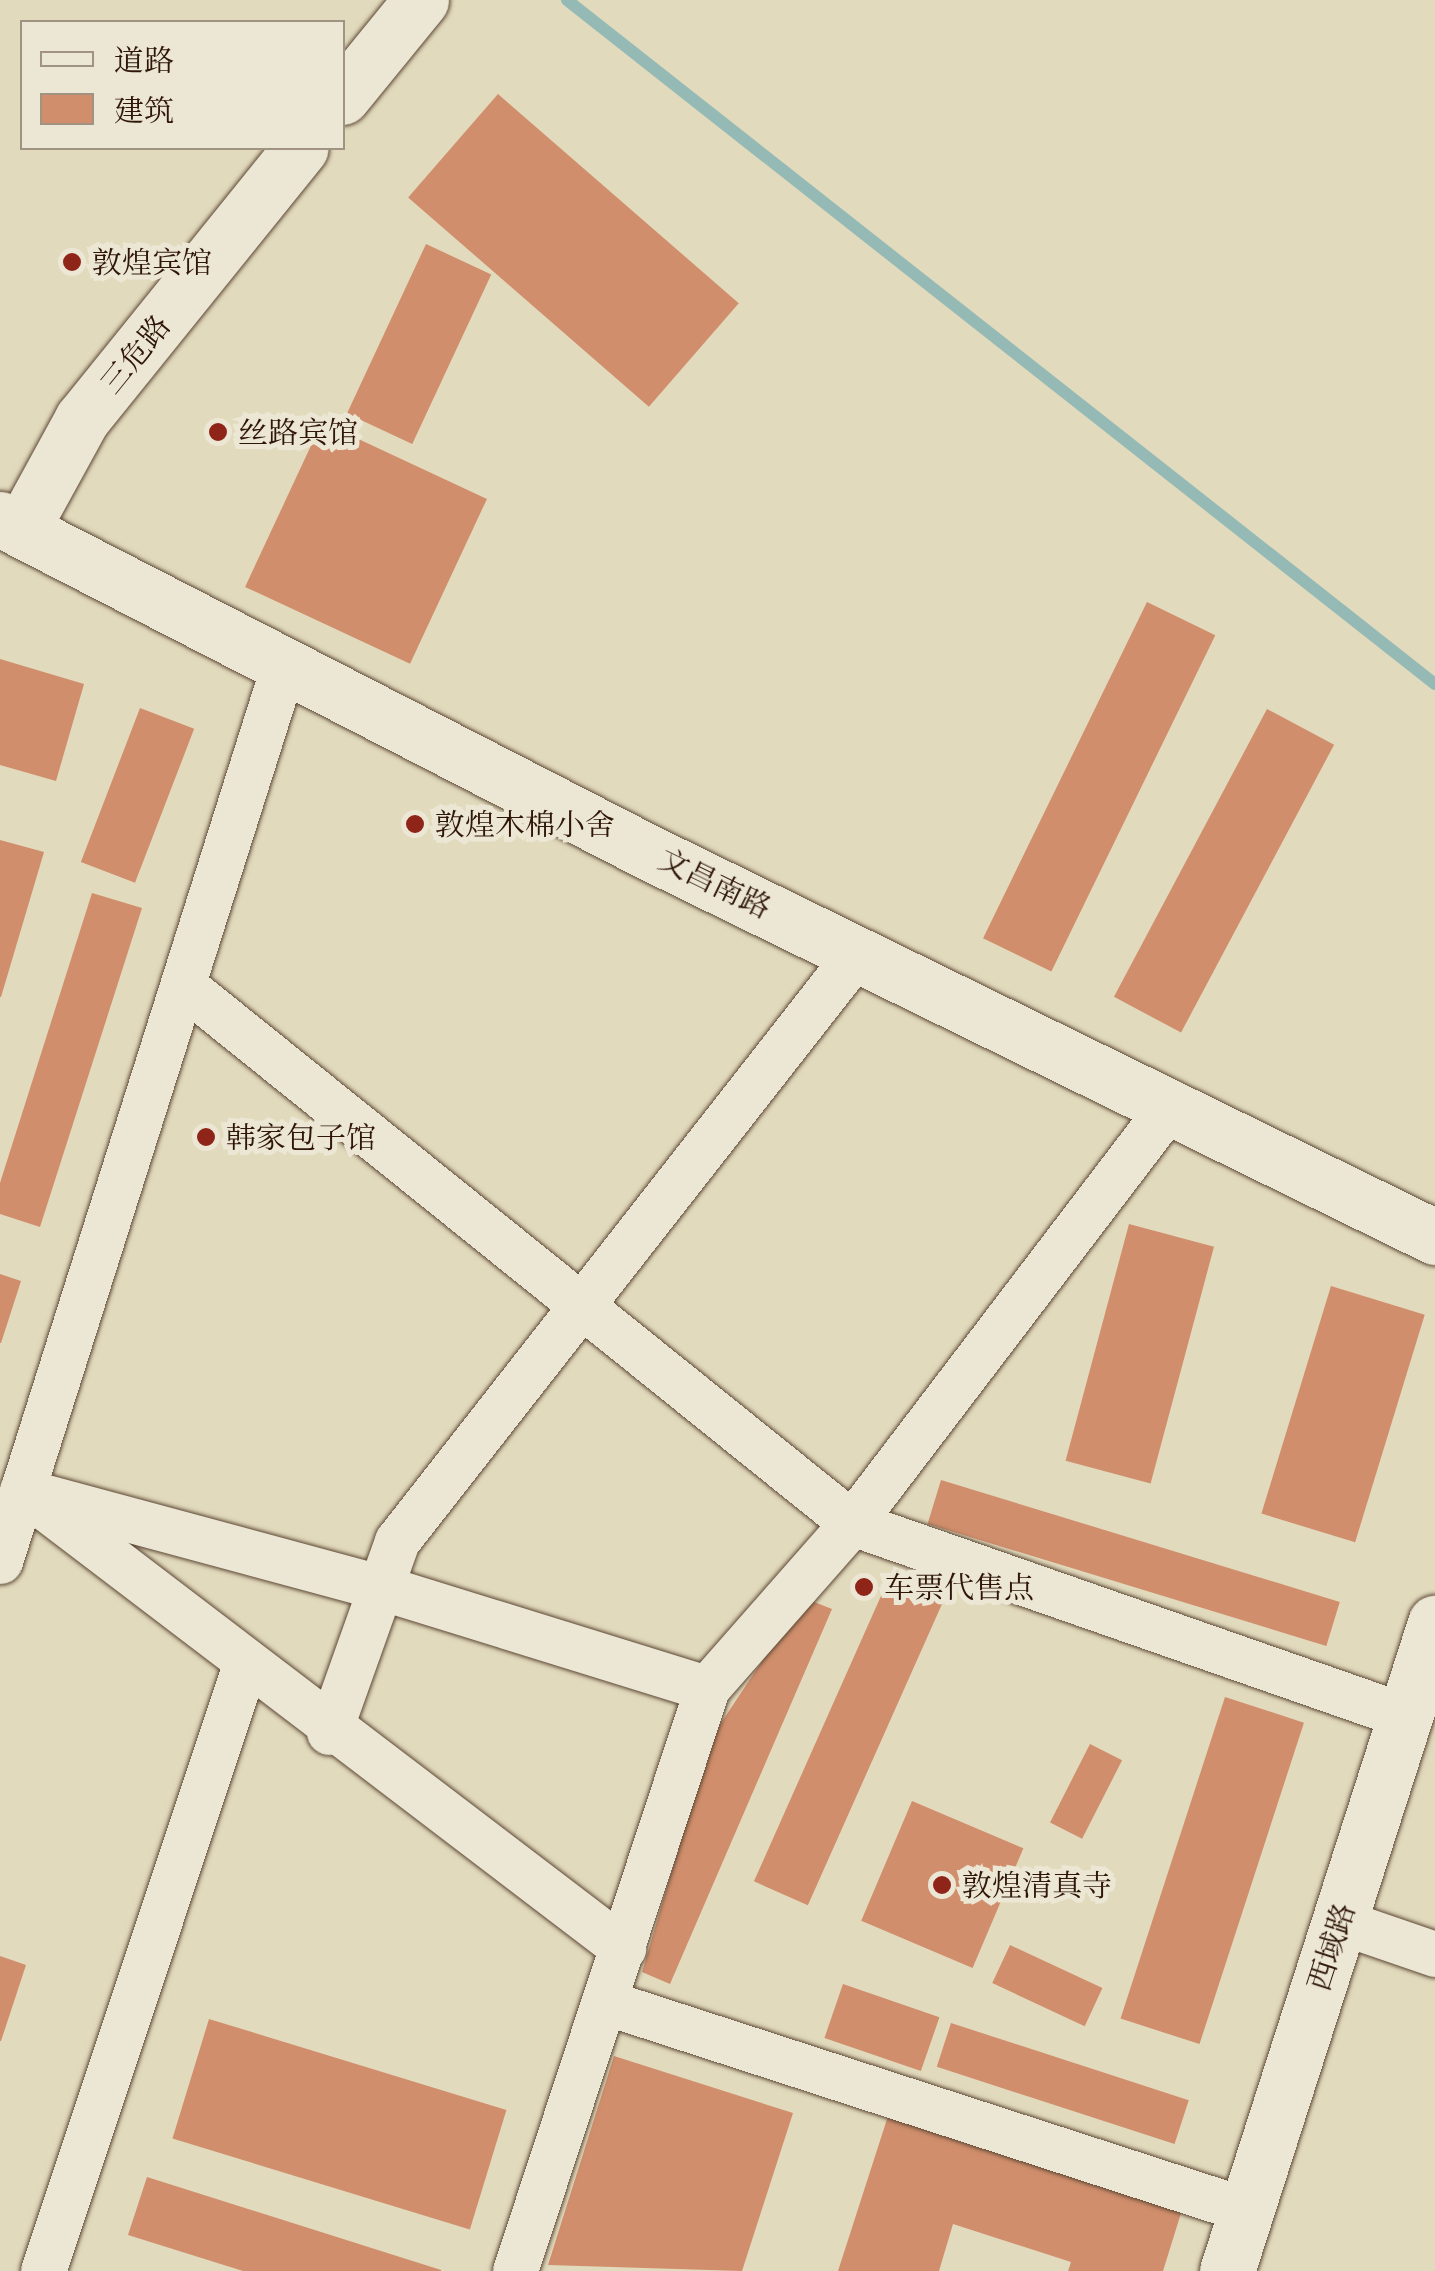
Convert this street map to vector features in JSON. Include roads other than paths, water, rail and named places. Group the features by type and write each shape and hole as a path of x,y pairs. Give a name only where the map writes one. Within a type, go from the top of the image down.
{"street":[{"path":"345,92 420,0"},
{"name":"三危路","path":"12,522 82,419 300,150"},
{"name":"文昌南路","path":"12,522 858,952 1172,1103 1435,1237"},
{"path":"0,1561 11,1486 183,985 285,661"},
{"path":"330,1732 398,1541 858,952"},
{"path":"183,985 852,1523 1405,1716"},
{"path":"515,2271 708,1688 852,1523 1172,1103"},
{"path":"11,1486 380,1587 708,1688"},
{"path":"11,1486 330,1732 623,1948"},
{"name":"西域路","path":"1227,2271 1435,1623"},
{"path":"43,2271 245,1665"},
{"path":"1339,1920 1435,1954"},
{"path":"605,2002 1246,2210"}],"waterway":[{"path":"567,0 1435,684"}],"place":[{"name":"敦煌宾馆","path":"72,262"},
{"name":"丝路宾馆","path":"218,432"},
{"name":"敦煌木棉小舍","path":"415,824"},
{"name":"韩家包子馆","path":"206,1137"},
{"name":"车票代售点","path":"864,1587"},
{"name":"敦煌清真寺","path":"942,1885"}]}
